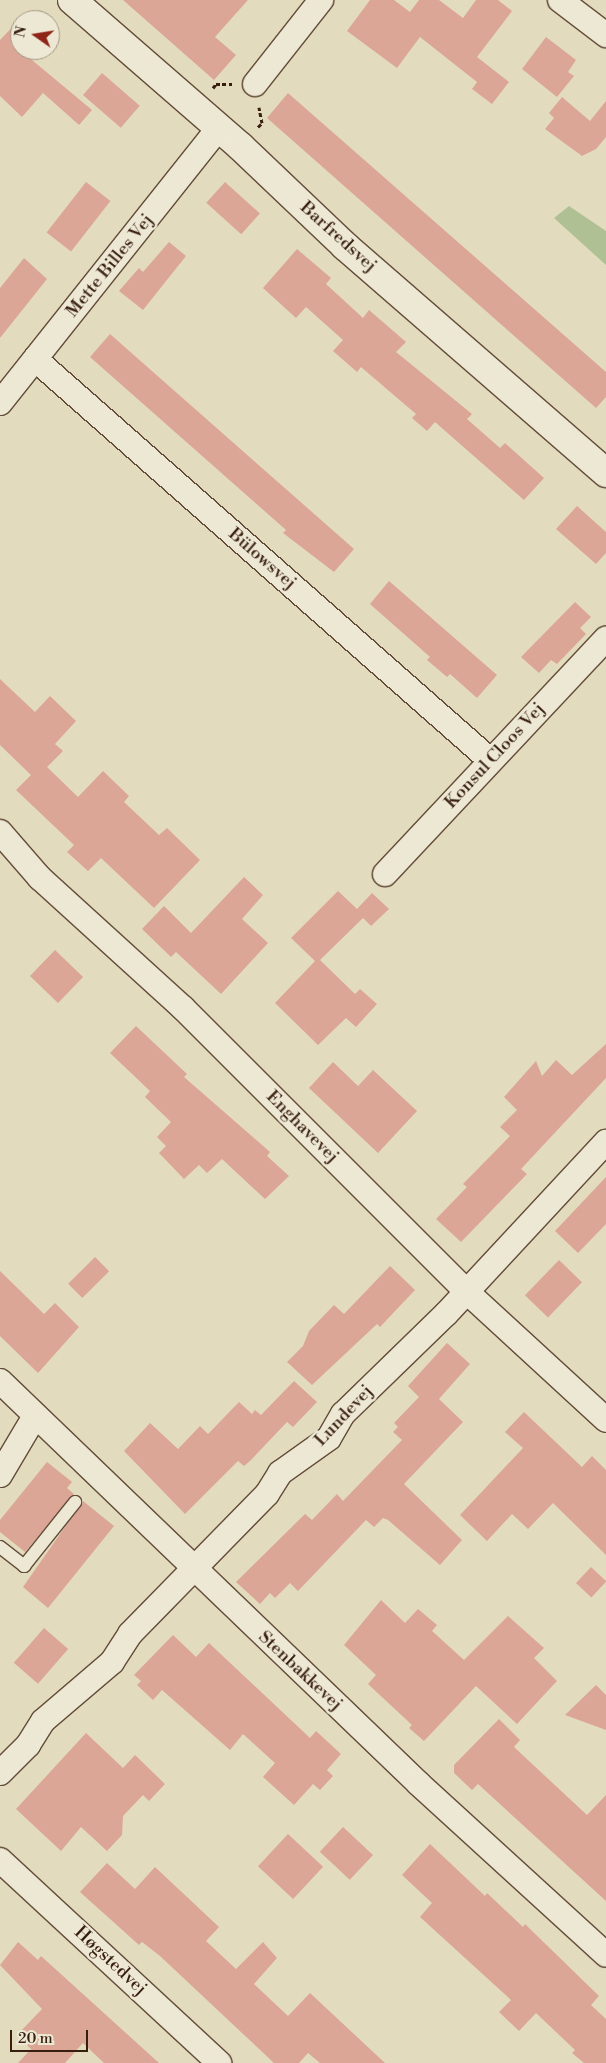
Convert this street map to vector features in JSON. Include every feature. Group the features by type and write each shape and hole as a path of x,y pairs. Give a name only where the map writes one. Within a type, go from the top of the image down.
{"street":[{"name":"Barfredsvej","path":"72,0 219,128 345,246 606,473"},
{"path":"255,84 321,0"},
{"path":"560,0 606,35"},
{"name":"Mette Billes Vej","path":"0,403 219,128"},
{"name":"Bülowsvej","path":"35,359 490,760"},
{"name":"Konsul Cloos Vej","path":"385,874 490,760 606,639"},
{"name":"Enghavevej","path":"0,832 40,878 183,1008 467,1292 606,1420"},
{"name":"Lundevej","path":"0,1773 28,1744 43,1721 112,1662 130,1634 267,1494 280,1473 329,1438 343,1414 467,1292 606,1142"},
{"name":"Stenbakkevej","path":"0,1381 193,1570 606,1955"},
{"path":"0,1475 35,1416"},
{"name":"Høgstedvej","path":"0,1860 219,2063"}],"lane":[{"path":"0,1547 24,1566 75,1502"}],"green space":[{"path":"569,206 606,231 606,265 554,218"}],"building":[{"path":"123,0 248,0 215,37 236,55 214,80"},
{"path":"370,0 394,0 410,12 419,0 439,0 463,18 476,0 498,0 512,11 477,57 509,82 492,104 472,89 477,82 420,37 397,68 347,31"},
{"path":"10,30 10,60 32,60 92,110 79,125 43,93 22,117 0,96 0,40"},
{"path":"546,37 576,60 568,72 574,76 557,97 522,69"},
{"path":"102,73 140,106 121,128 83,95"},
{"path":"288,93 606,372 606,397 596,408 267,118"},
{"path":"562,97 590,121 606,101 606,137 596,149 582,156 545,129 554,118 549,113"},
{"path":"86,182 110,201 71,252 47,232"},
{"path":"225,182 260,213 241,234 206,203"},
{"path":"169,242 186,256 143,310 119,291 139,268 143,272"},
{"path":"297,249 331,278 326,284 363,318 369,310 406,342 396,352 472,414 467,419 500,448 505,443 544,478 524,500 435,422 427,431 412,418 416,414 361,367 357,372 333,351 343,340 306,307 296,318 263,288"},
{"path":"24,258 47,279 0,338 0,288"},
{"path":"110,334 354,549 334,572 283,533 286,530 90,357"},
{"path":"577,506 606,532 606,553 596,564 556,529"},
{"path":"389,581 497,675 477,698 450,674 447,677 427,660 430,657 370,604"},
{"path":"575,602 591,617 580,628 586,634 557,664 551,660 539,673 521,657"},
{"path":"0,679 35,712 50,696 76,721 55,744 63,751 47,767 78,797 103,771 129,796 124,802 159,835 167,828 200,860 154,908 101,858 88,871 67,852 74,845 16,790 31,775 0,745"},
{"path":"244,877 263,895 242,919 268,943 221,994 176,952 171,957 142,929 164,906 191,933"},
{"path":"338,891 357,909 372,893 389,909 371,926 363,918 320,960 355,994 360,989 377,1004 356,1027 346,1018 318,1045 275,1003 315,961 291,938"},
{"path":"55,950 83,977 58,1003 30,976"},
{"path":"136,1026 187,1074 184,1077 270,1152 267,1156 289,1176 265,1199 222,1159 207,1173 199,1165 184,1179 159,1153 166,1146 157,1137 171,1122 145,1097 150,1091 110,1053"},
{"path":"606,1044 606,1078 521,1169 527,1174 461,1242 436,1219 467,1187 463,1184 510,1136 500,1127 517,1110 504,1097 536,1061 542,1076 556,1060 572,1075"},
{"path":"333,1062 358,1086 373,1070 417,1111 378,1153 309,1088"},
{"path":"606,1177 606,1224 578,1253 555,1231"},
{"path":"95,1257 109,1271 82,1298 68,1284"},
{"path":"559,1260 582,1282 548,1317 525,1295"},
{"path":"390,1266 415,1290 380,1327 377,1324 312,1385 287,1362 303,1346 309,1331 334,1305 344,1314"},
{"path":"0,1271 44,1314 55,1303 79,1327 38,1373 0,1336"},
{"path":"447,1343 470,1364 439,1399 463,1422 404,1484 462,1540 440,1565 388,1520 383,1518 374,1527 366,1520 298,1591 290,1583 275,1598 270,1593 260,1604 236,1582 305,1514 312,1520 337,1494 343,1501 402,1440 393,1432 398,1427 394,1423 419,1397 408,1386"},
{"path":"294,1381 317,1402 293,1427 287,1422 244,1466 238,1461 185,1514 124,1451 150,1423 178,1449 200,1426 208,1434 239,1402 252,1414 255,1410 261,1415"},
{"path":"524,1412 582,1467 592,1456 606,1470 606,1555 553,1503 528,1529 512,1514 487,1541 460,1515 523,1448 505,1432"},
{"path":"47,1462 72,1482 67,1488 74,1494 25,1552 0,1532 0,1520"},
{"path":"83,1501 114,1526 48,1608 23,1587"},
{"path":"591,1567 606,1581 591,1597 576,1583"},
{"path":"381,1600 405,1623 418,1609 437,1625 432,1631 464,1660 508,1616 544,1648 534,1658 557,1681 517,1724 476,1686 424,1741 409,1728 412,1725 368,1684 376,1675 344,1645"},
{"path":"44,1628 68,1649 38,1684 14,1663"},
{"path":"173,1635 196,1657 209,1643 310,1738 316,1731 341,1754 327,1770 333,1776 320,1790 313,1784 294,1805 263,1777 275,1763 243,1734 230,1750 162,1690 153,1700 137,1685 141,1681 134,1675"},
{"path":"596,1685 606,1695 606,1730 565,1715"},
{"path":"499,1719 520,1740 514,1747 587,1815 606,1795 606,1901 478,1784 472,1790 454,1773 454,1765"},
{"path":"86,1733 123,1768 135,1755 165,1784 149,1801 143,1795 123,1816 122,1835 107,1851 81,1827 61,1851 16,1809"},
{"path":"343,1827 373,1855 350,1880 320,1852"},
{"path":"288,1834 323,1867 293,1899 258,1866"},
{"path":"430,1844 485,1896 487,1893 523,1927 525,1924 599,1996 591,2005 606,2019 606,2063 584,2063 572,2053 575,2050 536,2013 519,2031 499,2012 511,2000 420,1917 432,1903 402,1875"},
{"path":"107,1863 135,1889 155,1867 219,1927 206,1941 236,1969 263,1942 277,1958 254,1984 288,2016 310,1993 385,2063 320,2063 308,2053 299,2063 274,2063 160,1956 142,1942 139,1945 80,1892"},
{"path":"18,1942 38,1960 41,1956 159,2063 104,2063 83,2043 65,2063 18,2063 31,2049 21,2039 24,2036 20,2032 42,2009 0,1965"}]}
